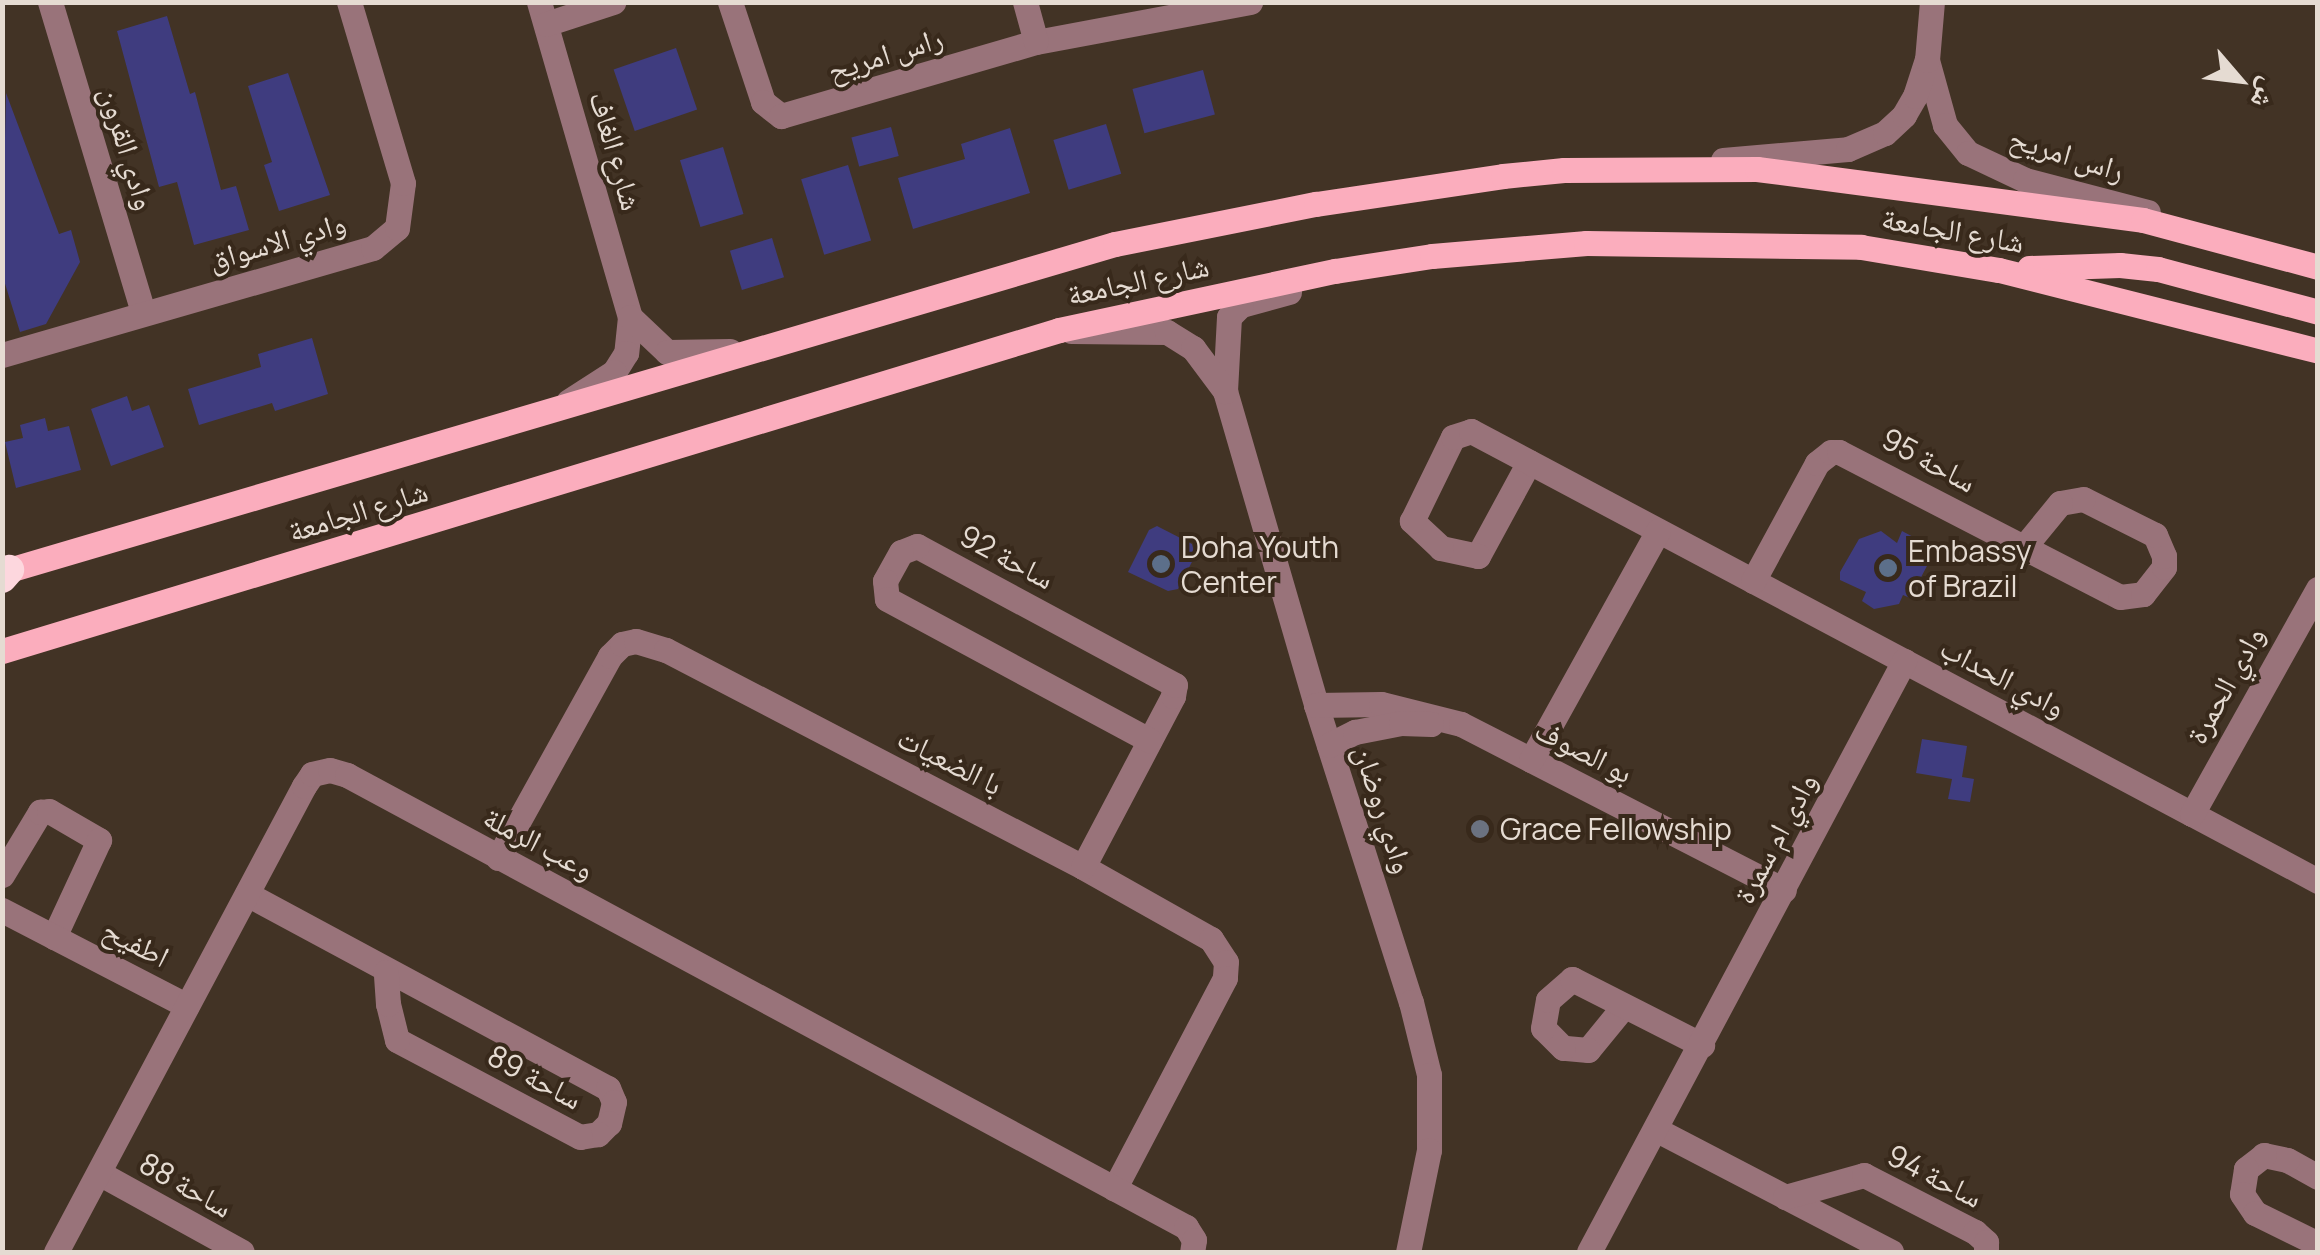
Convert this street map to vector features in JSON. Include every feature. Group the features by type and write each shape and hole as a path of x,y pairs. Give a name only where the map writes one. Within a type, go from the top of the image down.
{"main road":[{"name":"شارع الجامعة","path":"5,573 1060,259 1234,219 1518,174 1756,169 2188,229 2318,267"},
{"name":"شارع الجامعة","path":"2,651 1060,330 1334,272 1432,256 1586,243 1860,247 1999,270 2318,351"},
{"path":"1999,270 2120,264 2158,269 2318,312"}],"street":[{"name":"وادي القرون","path":"50,2 144,312"},
{"name":"وادي الاسواق","path":"2,354 373,248 397,228 403,184 349,2"},
{"path":"542,13 612,2"},
{"name":"راس امريح","path":"730,2 763,102 781,116 1036,42 1250,2"},
{"path":"1025,2 1036,42"},
{"name":"راس امريح","path":"1702,168 1714,162 1866,145 1904,115 1927,60 1932,2"},
{"name":"شارع الغاف","path":"542,13 630,317 626,353 614,372 555,410"},
{"name":"راس امريح","path":"1927,60 1945,124 1968,153 2025,180 2174,218 2188,229"},
{"name":"وادي روضان","path":"1334,272 1296,290 1241,305 1229,317 1225,391 1316,704 1412,1002 1429,1075 1429,1150 1408,1252"},
{"path":"630,317 667,352 701,354 775,346"},
{"name":"وادي روضان","path":"1060,330 1167,332 1192,348 1225,391"},
{"name":"وادي الحداب","path":"1529,462 1478,556 1440,548 1412,521 1453,438 1460,431 1471,431 2318,881"},
{"name":"ساحة 95","path":"1753,581 1817,463 1831,452 1848,454 2024,547 2120,597 2143,594 2164,568 2161,544 2154,535 2083,499 2060,503 2024,547"},
{"path":"1531,760 1658,530"},
{"name":"ساحة 92","path":"1083,867 1172,696 1175,685 917,546 901,552 886,581 887,599 1149,740"},
{"name":"وادي الحمرة","path":"2192,814 2318,589"},
{"name":"با الضعيات","path":"498,858 610,656 622,644 636,641 666,650 1083,867 1211,939 1226,962 1224,978 1114,1189"},
{"name":"وادي ام سمرة","path":"1589,1252 1904,661"},
{"name":"بو الصوف","path":"1316,704 1381,704 1461,724 1784,890"},
{"name":"بو الصوف","path":"1329,746 1355,732 1401,723 1461,724"},
{"name":"وعب الرملة","path":"56,1252 304,786 312,774 330,770 1186,1227 1194,1240 1192,1252"},
{"name":"اطفيح","path":"2,874 40,812 49,811 99,840 54,937"},
{"name":"ساحة 89","path":"248,894 386,972 608,1088 614,1102 609,1123 598,1134 580,1137 398,1040 386,972"},
{"name":"اطفيح","path":"2,910 187,1006"},
{"path":"1624,1006 1702,1044"},
{"path":"1657,1130 1890,1252"},
{"path":"2318,1177 2287,1160 2264,1155 2246,1169 2242,1194 2255,1212 2318,1244"},
{"name":"ساحة 88","path":"100,1174 242,1252"},
{"name":"ساحة 94","path":"1785,1196 1864,1175 1975,1232 1986,1242 1986,1252"}],"building":[{"path":"167,16 190,94 195,92 221,190 236,186 249,230 194,245 177,182 159,187 117,31"},
{"path":"676,48 697,109 635,131 614,69"},
{"path":"1203,70 1215,114 1144,133 1132,89"},
{"path":"288,73 330,195 279,211 264,165 272,162 248,86"},
{"path":"6,93 59,234 71,230 80,262 46,324 20,332 2,274"},
{"path":"1106,124 1121,174 1069,190 1053,140"},
{"path":"891,127 899,156 859,167 851,138"},
{"path":"1010,128 1030,193 913,229 898,178 965,159 961,144"},
{"path":"723,147 743,214 700,227 680,160"},
{"path":"848,165 871,241 824,255 801,179"},
{"path":"772,238 784,277 742,290 730,251"},
{"path":"312,338 328,394 275,411 272,403 199,425 188,389 261,367 258,354"},
{"path":"127,396 132,411 149,405 164,447 111,466 91,409"},
{"path":"45,418 48,431 69,426 81,470 16,488 5,442 23,438 20,425"},
{"name":"Doha Youth Center","path":"1157,526 1192,544 1195,556 1178,589 1168,591 1128,572 1149,530"},
{"path":"1881,531 1897,543 1902,531 1936,549 1910,598 1903,595 1899,604 1874,609 1862,601 1866,592 1840,580 1840,572 1859,539"},
{"path":"1922,739 1967,746 1962,777 1974,779 1970,802 1948,799 1952,779 1916,773"}],"place":[{"name":"Doha Youth Center","path":"1161,564"},
{"name":"Embassy of Brazil","path":"1888,568"},
{"name":"Grace Fellowship","path":"1480,829"}]}
